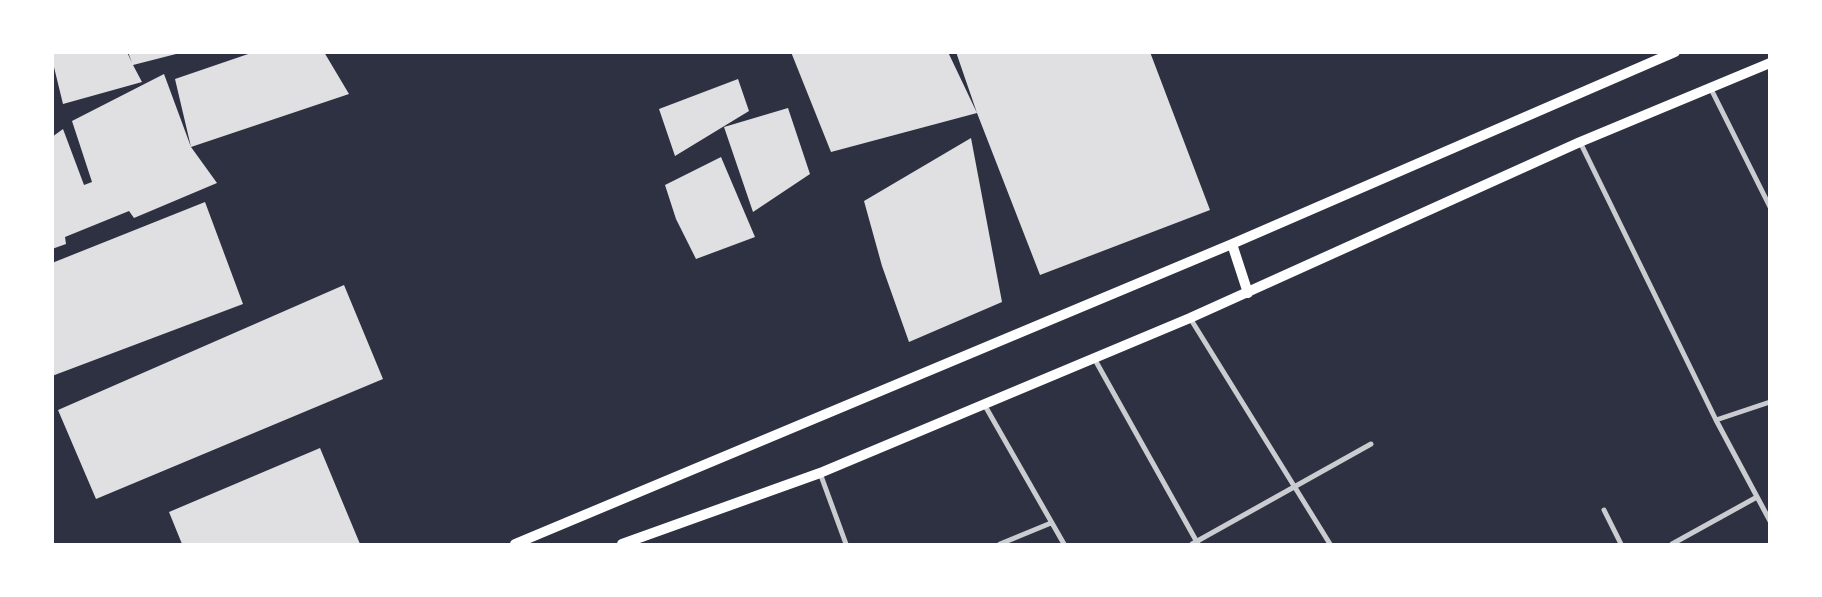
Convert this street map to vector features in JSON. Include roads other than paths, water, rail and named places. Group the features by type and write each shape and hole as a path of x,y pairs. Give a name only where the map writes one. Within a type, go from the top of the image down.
{"main road":[{"path":"515,544 1232,244 1675,52"},
{"path":"622,544 820,473 1190,318 1580,142 1770,63"},
{"path":"1232,244 1248,292"}],"street":[{"path":"1710,87 1770,207"},
{"path":"1580,142 1716,420 1770,521"},
{"path":"1190,318 1330,544"},
{"path":"1094,358 1196,544 1371,444"},
{"path":"1716,420 1770,402"},
{"path":"984,404 1064,544"},
{"path":"820,473 846,544"},
{"path":"1672,544 1757,497"},
{"path":"1604,510 1621,544"},
{"path":"1000,544 1051,522"}]}
